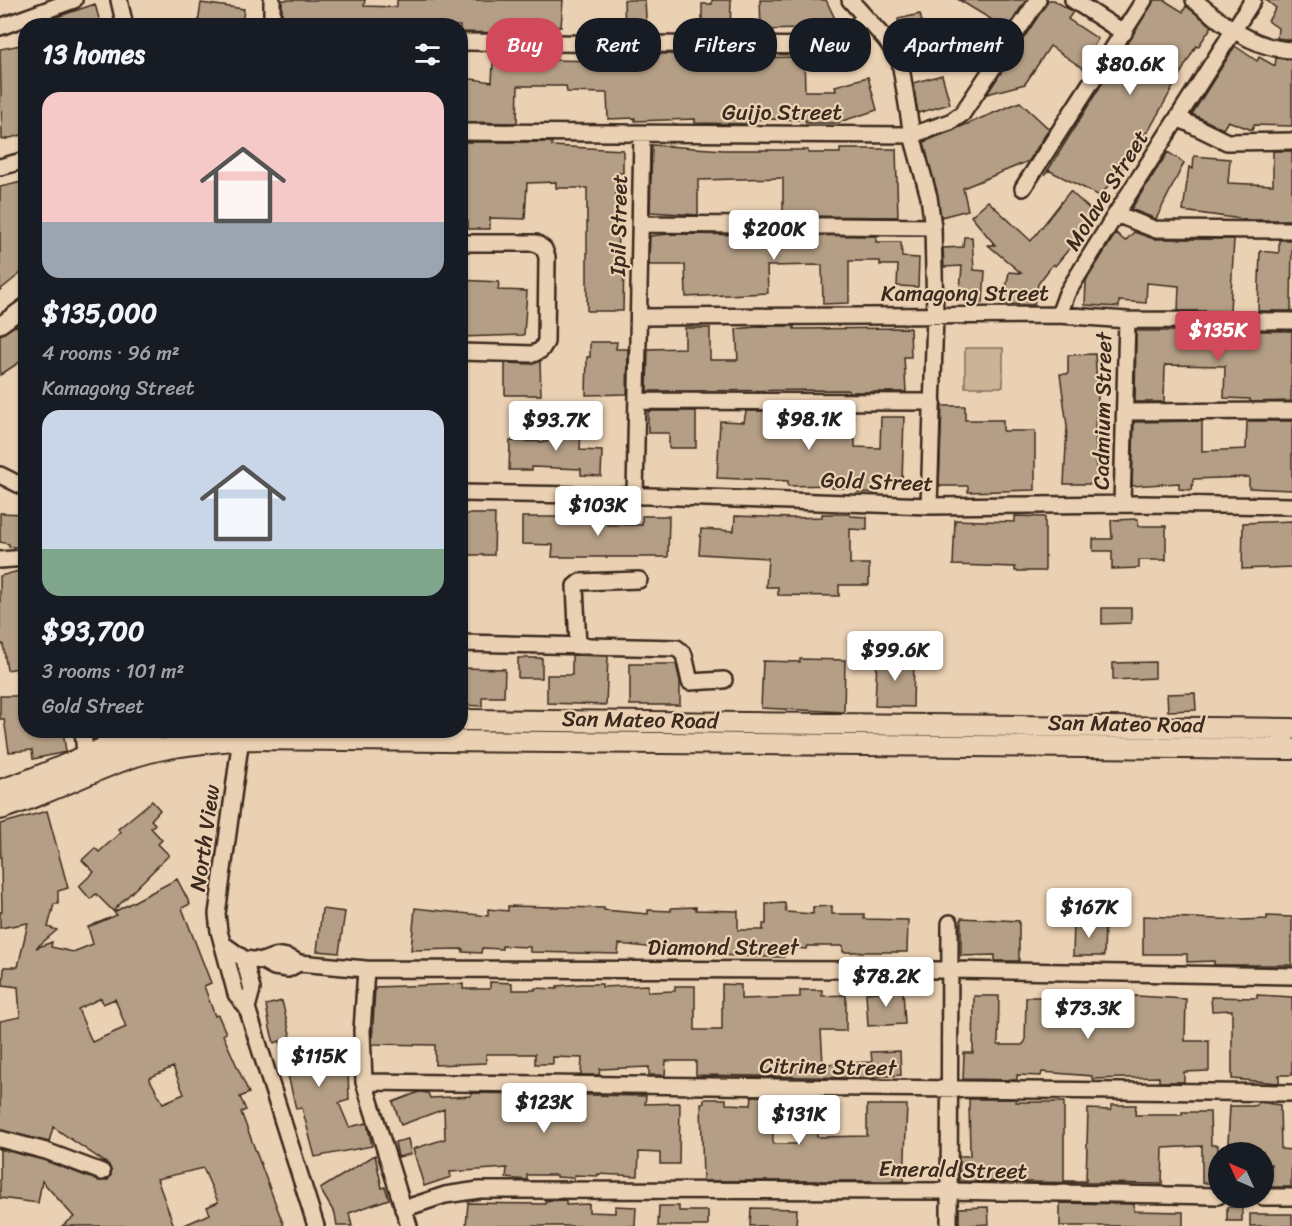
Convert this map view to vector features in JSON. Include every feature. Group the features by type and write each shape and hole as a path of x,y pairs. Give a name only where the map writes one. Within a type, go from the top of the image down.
{"main road":[{"name":"San Mateo Road","path":"468,720 1292,729"},
{"path":"0,790 30,781 85,755 105,738"},
{"name":"San Mateo Road","path":"0,808 29,800 126,759 162,749 224,738"},
{"name":"San Mateo Road","path":"466,738 1292,749"}],"street":[{"path":"25,18 74,0"},
{"path":"119,0 123,18"},
{"path":"272,0 272,18"},
{"path":"849,0 886,40 900,61 912,135 930,197 935,315 929,506"},
{"name":"Guijo Street","path":"468,132 912,135 950,122 962,114 1038,0"},
{"path":"1073,0 1124,33"},
{"path":"1023,188 1144,0"},
{"path":"1194,0 1233,31 1270,46 1292,50"},
{"name":"Molave Street","path":"1059,315 1067,293 1253,0"},
{"path":"468,42 831,46 839,44 865,17"},
{"path":"0,27 18,20"},
{"path":"1178,118 1227,142 1292,141"},
{"name":"Ipil Street","path":"635,496 642,134"},
{"path":"0,166 18,162"},
{"path":"1116,214 1154,230 1292,230"},
{"path":"640,224 933,227"},
{"path":"468,243 536,243 544,249 547,257 546,342 541,350 533,354 468,352"},
{"path":"0,325 18,312"},
{"name":"Kamagong Street","path":"639,317 1059,315 1127,320 1292,321"},
{"name":"Cadmium Street","path":"1122,504 1127,320"},
{"path":"637,401 933,402"},
{"path":"1125,412 1292,411"},
{"path":"0,476 18,484"},
{"name":"Gold Street","path":"468,493 929,506 1122,504 1292,506"},
{"path":"0,560 18,559"},
{"path":"578,646 575,586 580,582 639,580"},
{"path":"468,644 677,648 684,655 690,682 724,680"},
{"path":"84,738 85,755"},
{"name":"North View","path":"241,738 219,896 219,931 236,994 247,1008"},
{"path":"949,1226 952,970 950,923"},
{"name":"Diamond Street","path":"223,944 244,959 263,961 276,955 289,957 299,963 366,969 952,970 1292,976"},
{"path":"244,959 252,989 247,1008 316,1226"},
{"path":"366,969 362,1031 364,1082 409,1226"},
{"name":"Citrine Street","path":"364,1082 1292,1094"},
{"path":"0,1139 46,1151 102,1172"},
{"name":"Emerald Street","path":"403,1209 445,1195 479,1190 949,1191 1208,1196"},
{"path":"1274,1197 1292,1197"}],"shaded area":[{"path":"965,348 1003,348 1003,387 965,387"}],"building":[{"path":"282,0 365,0 364,6 397,7 397,0 563,0 562,18 486,18 486,33 468,32 468,18 282,18"},
{"path":"624,0 645,0 646,18 625,18"},
{"path":"712,0 731,0 730,18 702,18 702,4 712,4"},
{"path":"760,0 826,0 835,18 789,18 789,29 777,30 777,18 761,18"},
{"path":"959,0 1026,0 1014,18 989,18"},
{"path":"1048,0 1054,0 1073,12 1068,19 1098,39 1093,47 1100,51 1087,71 1050,46 1025,84 987,94 1001,72 1024,72 1024,37"},
{"path":"1154,0 1164,0 1183,12 1186,6 1212,26 1198,47 1196,46 1149,130 1135,144 1120,166 1123,168 1100,196 1048,170"},
{"path":"1266,0 1292,0 1292,40 1277,38 1278,28 1268,21 1276,8"},
{"path":"201,3 244,9 243,18 199,18"},
{"path":"95,4 99,18 54,18"},
{"path":"920,14 921,18 902,18"},
{"path":"18,46 18,136 2,140 0,49"},
{"path":"1235,46 1257,61 1259,57 1275,66 1276,58 1292,60 1292,126 1254,125 1252,130 1228,121 1223,129 1192,114"},
{"path":"661,54 673,54 673,72 777,72 777,57 789,57 789,72 804,72 805,91 836,91 835,86 868,77 877,110 836,123 806,123 806,120 774,119 747,120 747,124 695,123 695,119 635,121 635,118 608,119 607,93 567,92 566,86 518,86 517,123 468,122 468,78 492,82 492,72 563,72 563,60 575,60 575,72 661,72"},
{"path":"942,75 950,104 918,113 913,83"},
{"path":"1020,102 1049,129 1029,161 963,188 968,210 941,217 924,142"},
{"path":"468,142 552,142 552,146 623,150 623,173 616,173 616,199 619,199 617,260 624,260 623,311 587,311 587,188 556,188 556,182 527,183 525,219 490,218 490,229 468,229"},
{"path":"652,145 724,150 808,150 808,153 840,153 840,149 896,149 898,217 797,216 797,212 783,212 783,178 698,180 698,215 650,212"},
{"path":"1273,151 1292,151 1292,220 1249,220 1183,211 1189,167 1193,169 1194,156 1230,159 1228,183 1273,185"},
{"path":"1168,152 1184,163 1156,219 1131,209"},
{"path":"18,183 18,275 0,290 0,187"},
{"path":"1070,191 1094,213 1069,249 1055,266 1053,264 1038,284 1034,305 1003,304 1009,272 1021,273 988,245 995,245 971,216 988,201 1031,241"},
{"path":"1134,232 1154,239 1234,239 1230,311 1178,311 1179,286 1147,283 1146,303 1119,301 1119,307 1085,305 1086,281 1116,233 1125,241"},
{"path":"669,234 876,236 876,242 901,242 902,257 919,258 918,287 897,286 898,265 880,265 880,261 849,261 849,303 823,304 822,265 767,266 768,293 686,297 685,265 649,265 650,236"},
{"path":"964,237 972,237 974,270 985,271 983,303 959,301 962,266 944,267 943,248 963,247"},
{"path":"1279,240 1292,240 1291,311 1258,311 1260,251 1279,253"},
{"path":"468,280 499,282 498,290 527,291 524,335 468,337"},
{"path":"16,325 18,328 18,363 0,375 0,335"},
{"path":"794,326 794,329 910,328 911,357 904,357 906,392 647,391 648,349 685,348 685,328 710,328 710,360 738,360 736,329"},
{"path":"1136,331 1292,331 1291,401 1250,402 1250,399 1224,398 1225,366 1165,365 1164,402 1135,402"},
{"path":"590,342 617,342 616,349 628,349 627,394 586,395 587,357 590,357"},
{"path":"1095,354 1098,398 1095,425 1097,484 1064,484 1067,426 1060,374 1068,374 1068,355"},
{"path":"540,361 541,395 505,395 505,363 533,364"},
{"path":"942,406 965,406 965,420 1003,420 1003,431 1035,431 1035,490 968,492 968,486 939,486"},
{"path":"648,411 696,411 696,448 669,448 669,433 648,433"},
{"path":"746,411 786,411 786,418 854,417 855,447 880,448 881,417 904,417 902,481 878,481 878,493 858,492 858,488 832,488 832,485 788,486 788,481 717,478 720,421 744,422"},
{"path":"1202,421 1202,451 1246,449 1247,422 1250,421 1292,421 1292,490 1249,488 1249,477 1193,479 1192,490 1179,489 1179,483 1132,486 1134,422"},
{"path":"548,424 581,425 580,450 602,451 601,476 581,475 581,469 532,467 532,470 509,470 510,441 547,442"},
{"path":"0,513 18,514 18,547 9,547 9,544 0,542"},
{"path":"468,514 495,514 494,555 468,555"},
{"path":"822,514 850,514 850,516 867,517 867,530 850,529 850,564 869,564 869,585 839,585 839,596 778,595 778,587 766,587 768,558 699,554 701,529 734,531 735,516 791,518 822,517"},
{"path":"642,516 669,516 668,557 552,557 553,545 522,544 522,517 579,517 579,520 607,521 607,525 642,525"},
{"path":"1015,516 1045,517 1045,571 1015,571 1015,567 953,565 955,520 1015,522"},
{"path":"1138,519 1138,526 1166,526 1166,560 1139,560 1139,568 1112,569 1112,551 1093,551 1093,539 1112,539 1111,520"},
{"path":"1292,521 1292,567 1242,569 1243,523"},
{"path":"18,571 18,668 7,670 3,644 0,644 0,576"},
{"path":"1102,608 1131,608 1131,623 1102,624"},
{"path":"572,655 608,656 606,705 547,703 547,675 572,675"},
{"path":"877,657 914,658 913,707 875,706"},
{"path":"518,658 542,658 542,678 518,678"},
{"path":"800,659 845,660 844,712 761,708 763,661 800,662"},
{"path":"1155,662 1155,678 1113,680 1113,663"},
{"path":"630,664 676,664 680,681 680,705 630,705"},
{"path":"468,668 505,669 504,697 482,697 482,706 468,705"},
{"path":"1195,693 1196,710 1168,711 1167,694"},
{"path":"0,696 18,696 18,738 64,738 66,752 33,759 32,750 9,752 4,719 0,719"},
{"path":"152,801 160,810 151,820 155,824 151,828 162,840 158,844 169,855 113,911 96,894 90,899 79,886 94,872 82,860 95,848 99,852 121,832 118,829"},
{"path":"47,811 68,888 58,891 58,904 54,904 48,927 57,930 36,948 52,942 51,947 73,952 93,944 88,927 117,915 114,912 177,879 190,904 182,908 211,983 204,986 215,1016 218,1015 226,1033 223,1035 249,1093 240,1097 246,1110 241,1112 284,1226 182,1226 210,1214 207,1207 218,1202 203,1168 157,1179 174,1226 62,1226 74,1217 42,1181 38,1203 0,1198 0,1149 43,1160 99,1181 108,1180 111,1175 109,1165 53,1127 49,1142 0,1130 0,1021 20,1017 18,987 3,985 4,967 18,967 28,923 0,928 0,912 2,912 0,824","holes":["101,998 103,1004 115,999 126,1027 92,1042 78,1009","173,1067 184,1094 163,1103 149,1078"]},
{"path":"785,903 786,912 813,914 813,907 832,906 832,914 864,914 864,919 908,920 907,952 843,952 843,946 807,946 806,949 784,947 784,957 716,955 717,944 665,945 665,949 619,944 618,954 530,952 530,947 502,946 502,949 482,948 481,953 463,952 463,949 411,950 415,908 488,916 488,909 508,911 508,906 604,908 604,910 648,914 648,910 671,911 671,908 696,907 696,910 738,911 738,930 763,930 763,924 766,924 766,904"},
{"path":"322,909 345,912 339,953 317,951"},
{"path":"1143,916 1241,920 1267,919 1267,916 1292,917 1292,965 1214,965 1214,961 1187,962 1187,954 1143,954"},
{"path":"961,918 1019,921 1019,961 995,961 995,955 961,956"},
{"path":"1074,922 1105,922 1104,956 1073,956"},
{"path":"490,982 512,983 512,990 557,989 557,986 602,984 602,987 648,985 648,992 675,991 675,986 695,986 695,1030 722,1030 722,984 741,985 741,999 800,997 800,990 822,990 822,996 846,995 846,1031 821,1031 823,1064 872,1062 871,1052 900,1051 901,1075 863,1078 696,1075 696,1061 666,1061 665,1075 649,1075 649,1067 600,1069 599,1075 581,1075 582,1058 553,1057 553,1064 535,1064 535,1054 486,1054 486,1063 435,1065 435,1045 372,1044 375,987 463,984 463,989 490,989"},
{"path":"903,990 905,1024 868,1026 866,993"},
{"path":"1077,992 1077,1000 1137,996 1186,999 1185,1041 1209,1041 1209,1071 1184,1072 1184,1082 1159,1082 1159,1077 1092,1079 1092,1076 1042,1072 1041,1076 1017,1075 1017,1080 963,1079 964,1053 973,1053 974,996 999,996 998,1045 1022,1045 1025,1042 1026,997 1052,997 1052,993"},
{"path":"1257,995 1292,997 1292,1075 1279,1075 1279,1083 1232,1079 1232,1010 1212,1011 1211,997 1257,998"},
{"path":"282,1001 292,1042 347,1044 349,1100 339,1103 349,1127 367,1123 372,1146 315,1157 302,1108 296,1109 280,1041 274,1043 270,1028 266,1005"},
{"path":"419,1092 428,1093 430,1098 471,1096 471,1093 646,1096 645,1104 680,1103 679,1164 660,1164 660,1153 639,1152 638,1176 598,1174 598,1176 574,1175 574,1178 556,1177 557,1175 527,1175 527,1180 506,1178 507,1168 450,1172 451,1177 424,1186 413,1149 445,1139 444,1109 401,1125 393,1102"},
{"path":"752,1096 772,1097 773,1144 798,1144 798,1110 818,1110 817,1137 867,1136 867,1105 907,1105 904,1181 703,1181 701,1103 704,1103 704,1099 726,1099 726,1104 751,1105"},
{"path":"969,1099 1064,1102 1064,1181 1086,1181 1088,1109 1111,1110 1111,1105 1136,1105 1135,1115 1182,1115 1182,1112 1210,1112 1208,1183 1202,1183 1202,1146 1163,1148 1162,1184 959,1181 959,1156 970,1156"},
{"path":"1258,1102 1280,1105 1281,1149 1292,1150 1291,1187 1274,1187 1274,1142 1228,1142 1230,1106 1257,1105"},
{"path":"408,1139 411,1154 398,1157 395,1142"},
{"path":"375,1155 382,1188 385,1187 389,1199 349,1213 352,1226 337,1226 335,1214 320,1189"},
{"path":"566,1200 566,1205 589,1204 589,1212 615,1213 615,1206 636,1207 635,1226 466,1226 468,1203 545,1204 545,1201"},
{"path":"1060,1203 1134,1204 1134,1211 1183,1212 1183,1226 1060,1226"},
{"path":"659,1206 679,1206 679,1211 708,1211 708,1226 658,1226"},
{"path":"988,1207 989,1224 959,1226 959,1208"},
{"path":"751,1208 797,1209 796,1226 750,1226"},
{"path":"1227,1208 1242,1208 1242,1221 1227,1221"},
{"path":"1250,1214 1292,1214 1292,1226 1250,1226"}]}
